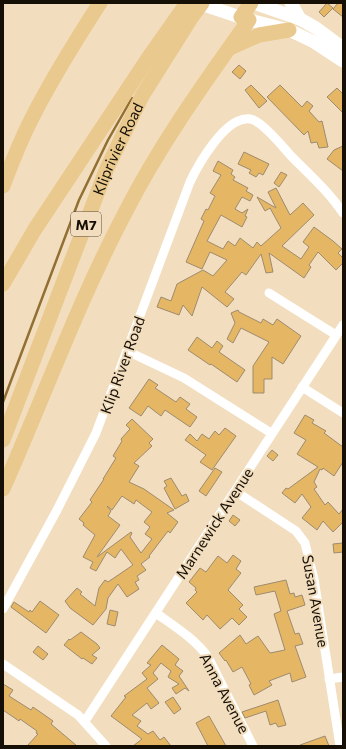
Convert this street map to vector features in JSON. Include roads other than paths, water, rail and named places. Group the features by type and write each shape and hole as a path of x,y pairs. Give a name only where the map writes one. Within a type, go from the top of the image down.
{"main road":[{"path":"198,3 289,30 314,42 343,61"},
{"name":"Kliprivier Road","path":"3,284 34,229 186,11 202,3"},
{"path":"290,3 300,19"},
{"path":"3,489 75,319 125,212 176,124 227,50 245,18 257,4 300,19 316,28 343,48"},
{"path":"3,186 33,116 96,5"},
{"name":"Kliprivier Road","path":"3,440 107,168 186,11"},
{"path":"227,50 259,35 289,30"}],"street":[{"name":"Klip River Road","path":"3,609 58,510 90,448 195,170 220,135 236,121 250,119 260,124 325,190 343,213"},
{"path":"269,293 336,335"},
{"name":"Marnewick Avenue","path":"85,721 343,324"},
{"path":"127,351 184,378 271,433"},
{"path":"302,387 343,413"},
{"name":"Susan Avenue","path":"235,492 296,531 305,543 314,578 340,746"},
{"name":"Anna Avenue","path":"156,613 179,629 201,648 208,657 253,746"},
{"path":"3,664 70,709 85,721 106,746"},
{"path":"329,679 343,677"}],"waterway":[{"path":"3,402 79,200 108,140 132,98"}]}
